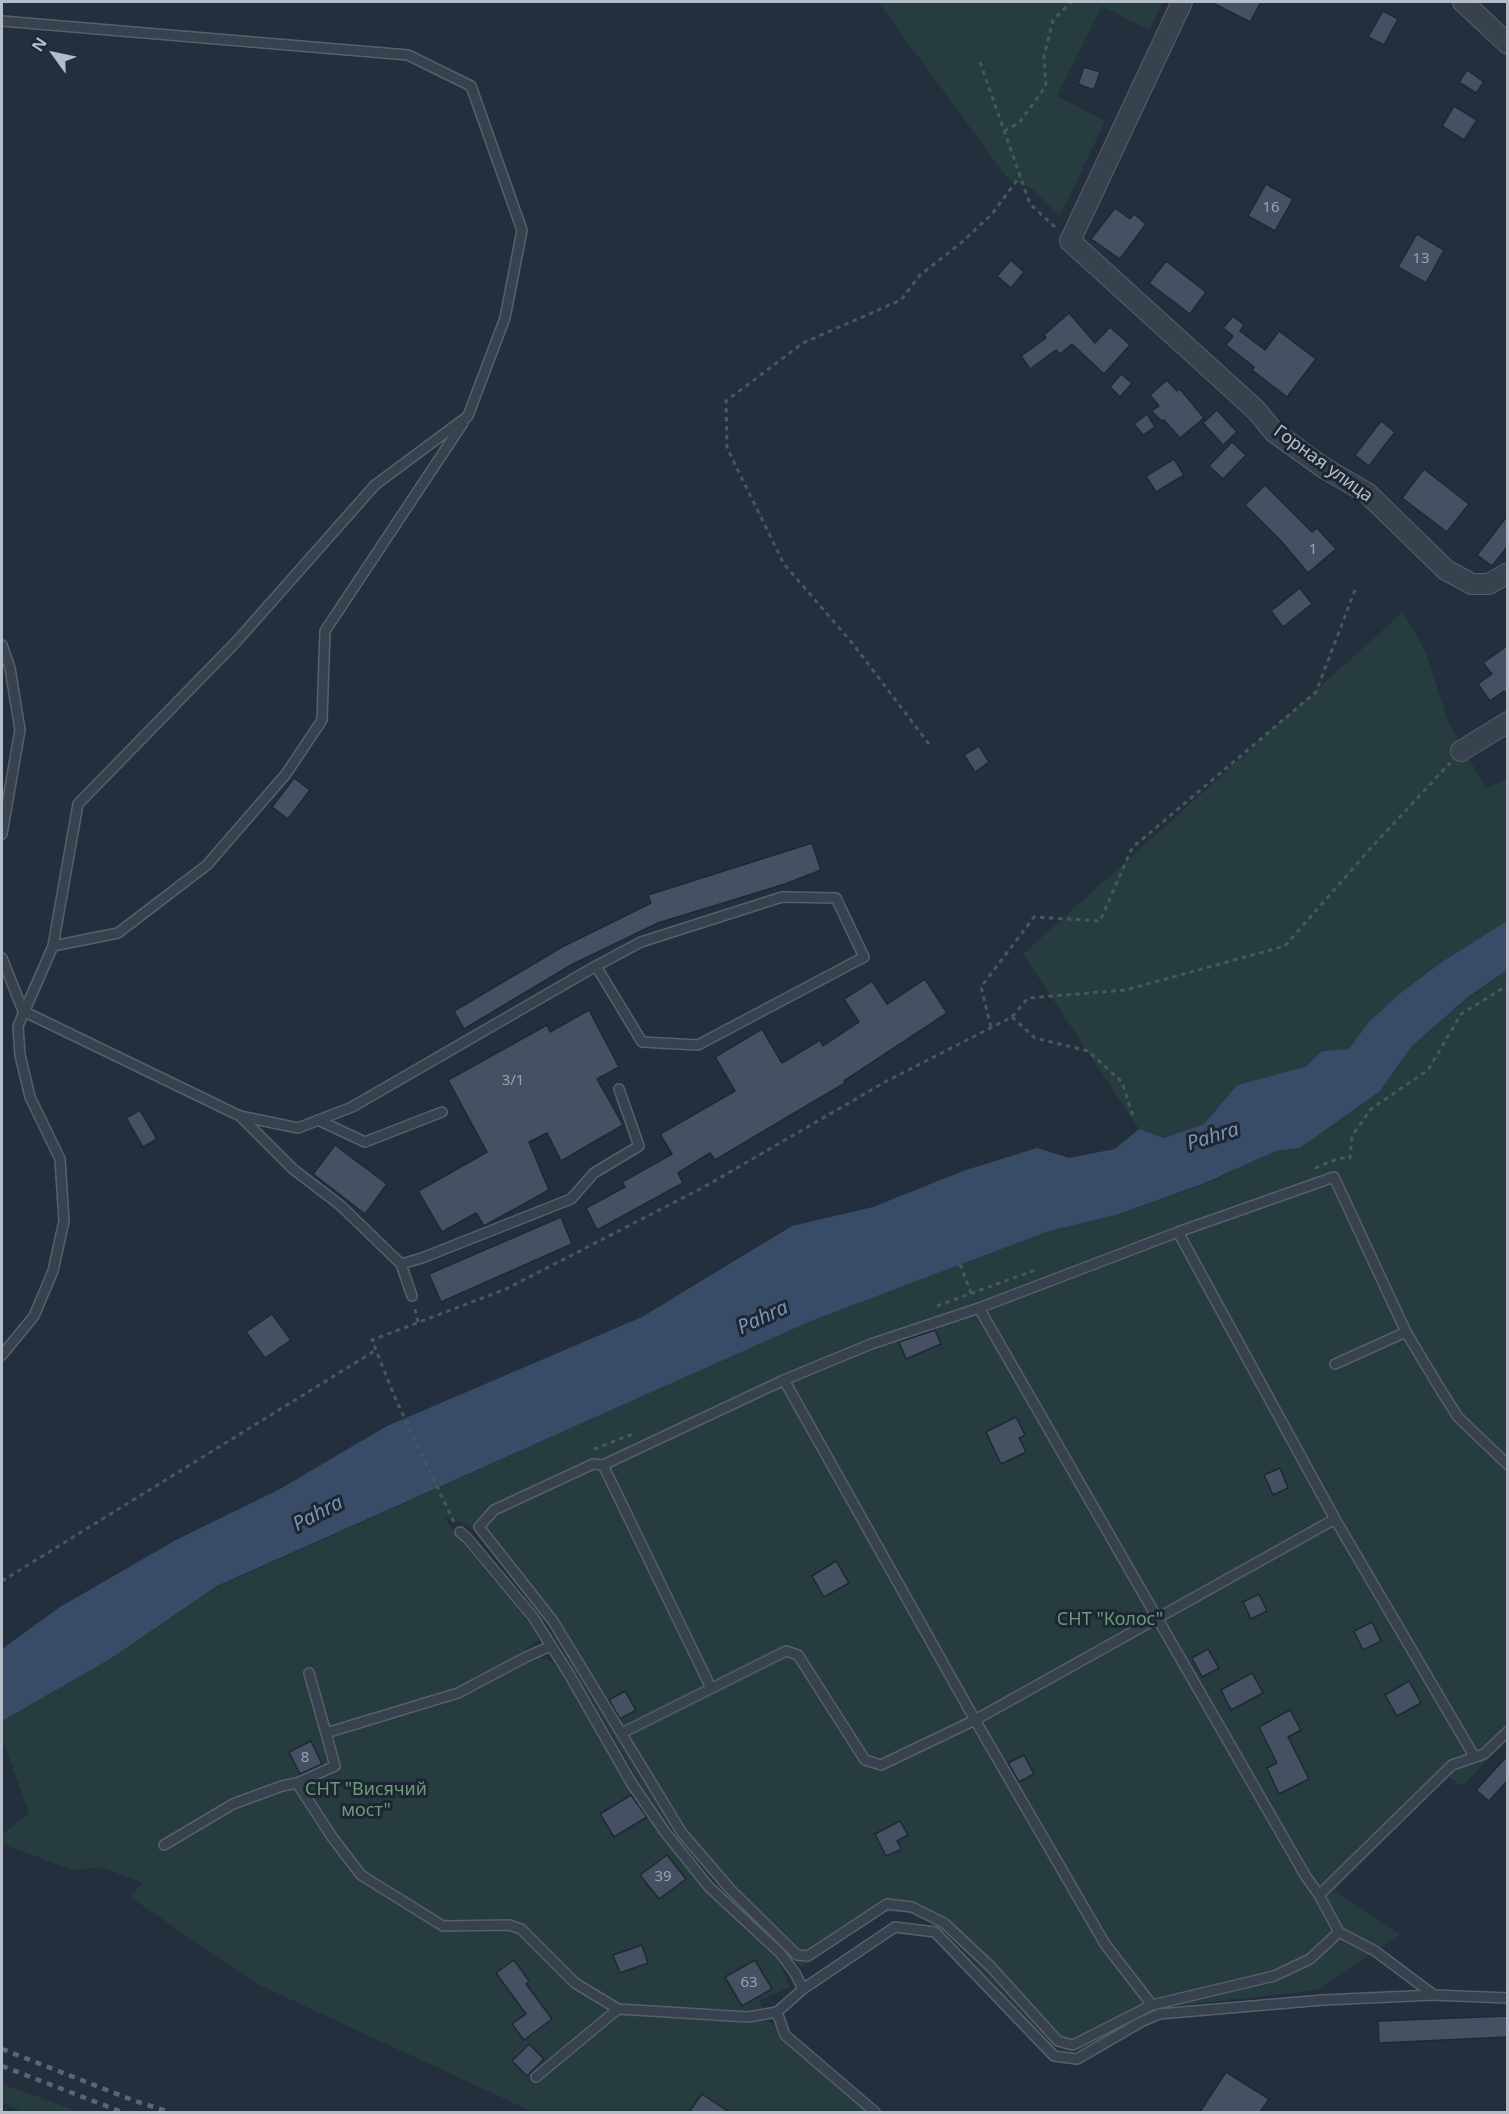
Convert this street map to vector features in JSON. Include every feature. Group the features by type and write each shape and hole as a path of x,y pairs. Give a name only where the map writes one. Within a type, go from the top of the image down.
{"street":[{"path":"1070,241 1182,2"},
{"path":"1463,2 1508,44"},
{"name":"Горная улица","path":"1070,241 1256,410 1274,432 1324,468 1367,493 1446,570 1472,584 1489,584 1508,573"},
{"path":"1461,751 1508,722"}],"lane":[{"path":"2,21 408,55 471,86 522,230 505,318 468,416 325,631 322,720 286,774 207,865 118,933 53,946"},
{"path":"2,1355 34,1316 53,1271 64,1221 60,1159 30,1097 20,1055 18,1026 53,946 78,804 236,642 375,485 468,416"},
{"path":"2,645 10,668 20,730 2,834"},
{"path":"2,958 23,1011 240,1116 298,1128 352,1107 596,966 641,942 782,897 836,898 864,957 698,1045 642,1042 596,966"},
{"path":"401,1264 422,1258 571,1199 594,1173 639,1146 619,1089"},
{"path":"318,1120 365,1142 442,1112"},
{"path":"240,1116 292,1169 339,1205 401,1264 412,1296"},
{"path":"1340,1932 1310,1959 1274,1976 1152,2005 1073,2044 1058,2041 991,1967 944,1923 912,1907 887,1904 808,1956 797,1955 730,1889 682,1833 553,1621 479,1527 494,1510 593,1464 603,1465 784,1380 871,1344 979,1308 1178,1232 1334,1178 1406,1332 1458,1417 1508,1465"},
{"path":"1178,1232 1335,1519 1474,1756"},
{"path":"979,1308 1340,1932 1375,1951 1434,1995"},
{"path":"1335,1364 1406,1332"},
{"path":"784,1380 975,1720 1105,1944 1152,2005"},
{"path":"603,1465 711,1688"},
{"path":"622,1733 786,1651 798,1655 866,1760 880,1765 975,1720 1335,1519"},
{"path":"460,1532 533,1617 632,1784 665,1832 709,1887 780,1953 795,1973 802,1989"},
{"path":"326,1733 458,1693 551,1646"},
{"path":"164,1845 232,1804 297,1783 334,1766 309,1673"},
{"path":"1319,1895 1452,1765 1484,1754 1508,1731"},
{"path":"297,1783 332,1837 361,1875 443,1926 509,1925 521,1929 575,1983 618,2009 748,2018 777,2012 802,1989 895,1927 935,1932 1054,2056 1077,2059 1159,2014 1323,2000 1434,1995 1508,1998"},
{"path":"536,2077 618,2009"},
{"path":"777,2012 785,2035 875,2112"}],"path":[{"path":"1004,131 1018,123 1046,86 1044,56 1053,20 1071,2"},
{"path":"980,62 1030,204 1070,241"},
{"path":"929,744 853,644 784,564 727,448 726,401 803,343 901,300 920,275 961,243 992,214 1020,176"},
{"path":"991,1027 981,987 1034,917 1100,921 1132,848 1316,692 1355,590"},
{"path":"451,1516 396,1401 372,1340 506,1289 704,1187 885,1082 1012,1017 1028,998 1126,990 1285,946 1369,850 1461,751"},
{"path":"1350,1158 1352,1136 1371,1109 1428,1070 1461,1014 1508,985"},
{"path":"1012,1017 1035,1038 1088,1052 1122,1082 1134,1116"},
{"path":"960,1264 970,1293"},
{"path":"2,1581 376,1350"}],"green space":[{"path":"878,2 1163,2 1149,30 1102,6 1057,96 1105,121 1060,216 1032,189 1008,179"},
{"path":"1403,612 1425,651 1449,724 1486,788 1507,779 1507,921 1368,1023 1349,1049 1322,1051 1305,1067 1237,1085 1204,1124 1164,1138 1139,1129 1023,954"},
{"name":"СНТ \"Колос\"","path":"1507,970 1507,1740 1462,1786 1447,1776 1334,1891 1400,1934 1318,1990 1159,2008 1080,2050 1067,2051 1053,2047 943,1929 906,1912 883,1912 801,1967 718,1886 665,1821 706,1892 779,1962 790,1987 760,2000 765,2021 773,2023 785,2041 869,2112 533,2112 257,1984 130,1897 143,1883 101,1867 73,1870 2,1844 2,1835 29,1813 2,1738 2,1721 110,1659 217,1587 811,1321 1049,1231 1116,1215 1205,1184 1276,1151 1300,1148 1380,1091 1412,1046 1468,998","holes":["444,1517 471,1526 547,1625 643,1787 559,1668 549,1660 540,1657 528,1663 523,1650 540,1639"]},
{"path":"2,2084 80,2112 24,2112 2,2103"}],"water":[{"name":"Pahra","path":"1507,921 1507,970 1468,997 1412,1046 1380,1091 1300,1148 1276,1151 1205,1183 1116,1215 1049,1231 811,1321 217,1586 110,1659 2,1721 2,1649 60,1607 176,1540 280,1489 387,1426 642,1317 792,1226 873,1207 963,1171 1037,1148 1069,1158 1115,1149 1139,1129 1164,1138 1204,1124 1237,1085 1305,1067 1322,1051 1349,1049 1368,1023 1398,995 1442,962"}],"building":[{"path":"1211,2 1261,2 1250,22"},
{"path":"1383,11 1398,19 1384,45 1368,37"},
{"path":"1084,67 1100,72 1094,90 1078,84"},
{"path":"1467,70 1484,82 1476,93 1459,82"},
{"path":"1454,106 1477,120 1464,140 1442,126"},
{"path":"1266,184 1293,199 1275,231 1248,216"},
{"path":"1115,208 1130,219 1134,214 1146,224 1120,259 1091,239"},
{"path":"1417,234 1444,250 1426,283 1398,267"},
{"path":"1011,260 1024,272 1011,288 997,276"},
{"path":"1166,261 1206,292 1190,314 1149,283"},
{"path":"1069,313 1095,343 1110,327 1130,345 1104,374 1072,344 1060,354 1056,350 1030,369 1021,356 1046,338 1044,335"},
{"path":"1233,316 1244,325 1240,331 1265,350 1279,331 1316,359 1287,397 1252,370 1254,367 1226,345 1233,336 1223,328"},
{"path":"1121,374 1132,383 1120,397 1110,387"},
{"path":"1167,380 1177,391 1180,389 1204,418 1180,438 1164,420 1162,421 1151,411 1159,406 1150,395"},
{"path":"1217,410 1237,432 1223,445 1203,423"},
{"path":"1147,414 1155,427 1143,435 1134,424"},
{"path":"1381,421 1395,432 1369,466 1355,455"},
{"path":"1232,442 1246,455 1223,479 1209,466"},
{"path":"1174,459 1184,475 1156,492 1146,476"},
{"path":"1424,469 1469,504 1447,532 1402,498"},
{"path":"1265,485 1312,532 1317,528 1336,549 1308,573 1281,541 1245,505"},
{"path":"1508,515 1508,546 1492,566 1477,555"},
{"path":"1300,588 1312,604 1283,627 1271,611"},
{"path":"1508,645 1508,696 1504,691 1490,701 1478,684 1492,674 1483,663"},
{"path":"979,746 989,762 975,772 964,755"},
{"path":"294,778 310,790 288,819 272,807"},
{"path":"812,843 821,870 785,884 658,923 573,964 464,1029 454,1011 562,947 651,903 648,895"},
{"path":"925,979 947,1013 844,1081 845,1083 715,1160 710,1153 678,1173 683,1183 597,1230 586,1208 625,1187 622,1182 672,1154 660,1134 735,1091 715,1057 762,1029 782,1063 820,1040 823,1046 859,1022 844,999 872,981 887,1004"},
{"path":"589,1010 619,1067 597,1079 623,1125 561,1161 547,1133 529,1142 549,1190 484,1226 476,1213 442,1232 418,1191 487,1152 448,1080 547,1025 550,1032"},
{"path":"140,1110 157,1139 143,1147 126,1118"},
{"path":"335,1145 387,1184 365,1214 313,1174"},
{"path":"561,1217 572,1244 441,1302 429,1274"},
{"path":"272,1314 291,1340 265,1358 246,1332"},
{"path":"935,1330 941,1344 906,1359 899,1342"},
{"path":"1016,1417 1025,1435 1019,1438 1026,1452 1001,1464 986,1432"},
{"path":"1280,1468 1288,1488 1273,1495 1264,1475"},
{"path":"836,1561 849,1583 824,1597 812,1576"},
{"path":"1259,1594 1267,1611 1251,1619 1243,1602"},
{"path":"1372,1622 1381,1641 1363,1650 1354,1631"},
{"path":"1208,1649 1219,1668 1202,1677 1192,1658"},
{"path":"1252,1673 1263,1693 1231,1710 1221,1690"},
{"path":"1409,1681 1421,1703 1397,1716 1385,1695"},
{"path":"625,1691 636,1710 620,1719 609,1700"},
{"path":"1290,1710 1301,1730 1288,1737 1309,1779 1279,1794 1267,1768 1277,1763 1259,1727"},
{"path":"311,1741 322,1764 300,1774 289,1752"},
{"path":"1024,1755 1034,1774 1019,1782 1008,1763"},
{"path":"1508,1755 1508,1780 1489,1801 1476,1790"},
{"path":"631,1795 647,1817 614,1837 600,1814"},
{"path":"900,1821 908,1835 897,1841 902,1849 886,1856 875,1834"},
{"path":"667,1855 686,1879 659,1899 640,1875"},
{"path":"642,1945 648,1963 620,1973 613,1955"},
{"path":"514,1960 529,1981 526,1984 552,2019 524,2040 512,2024 526,2014 496,1973"},
{"path":"755,1960 772,1989 742,2006 725,1977"},
{"path":"1508,2016 1508,2037 1379,2043 1378,2021"},
{"path":"529,2044 544,2059 527,2076 512,2061"},
{"path":"1226,2072 1269,2099 1260,2112 1200,2112"},
{"path":"702,2094 729,2112 689,2112"}],"railway":[{"path":"2,2049 135,2101 170,2112"},
{"path":"2,2066 122,2112"}],"park label":[{"name":"СНТ \"Висячий мост\"","path":"366,1800"}]}
